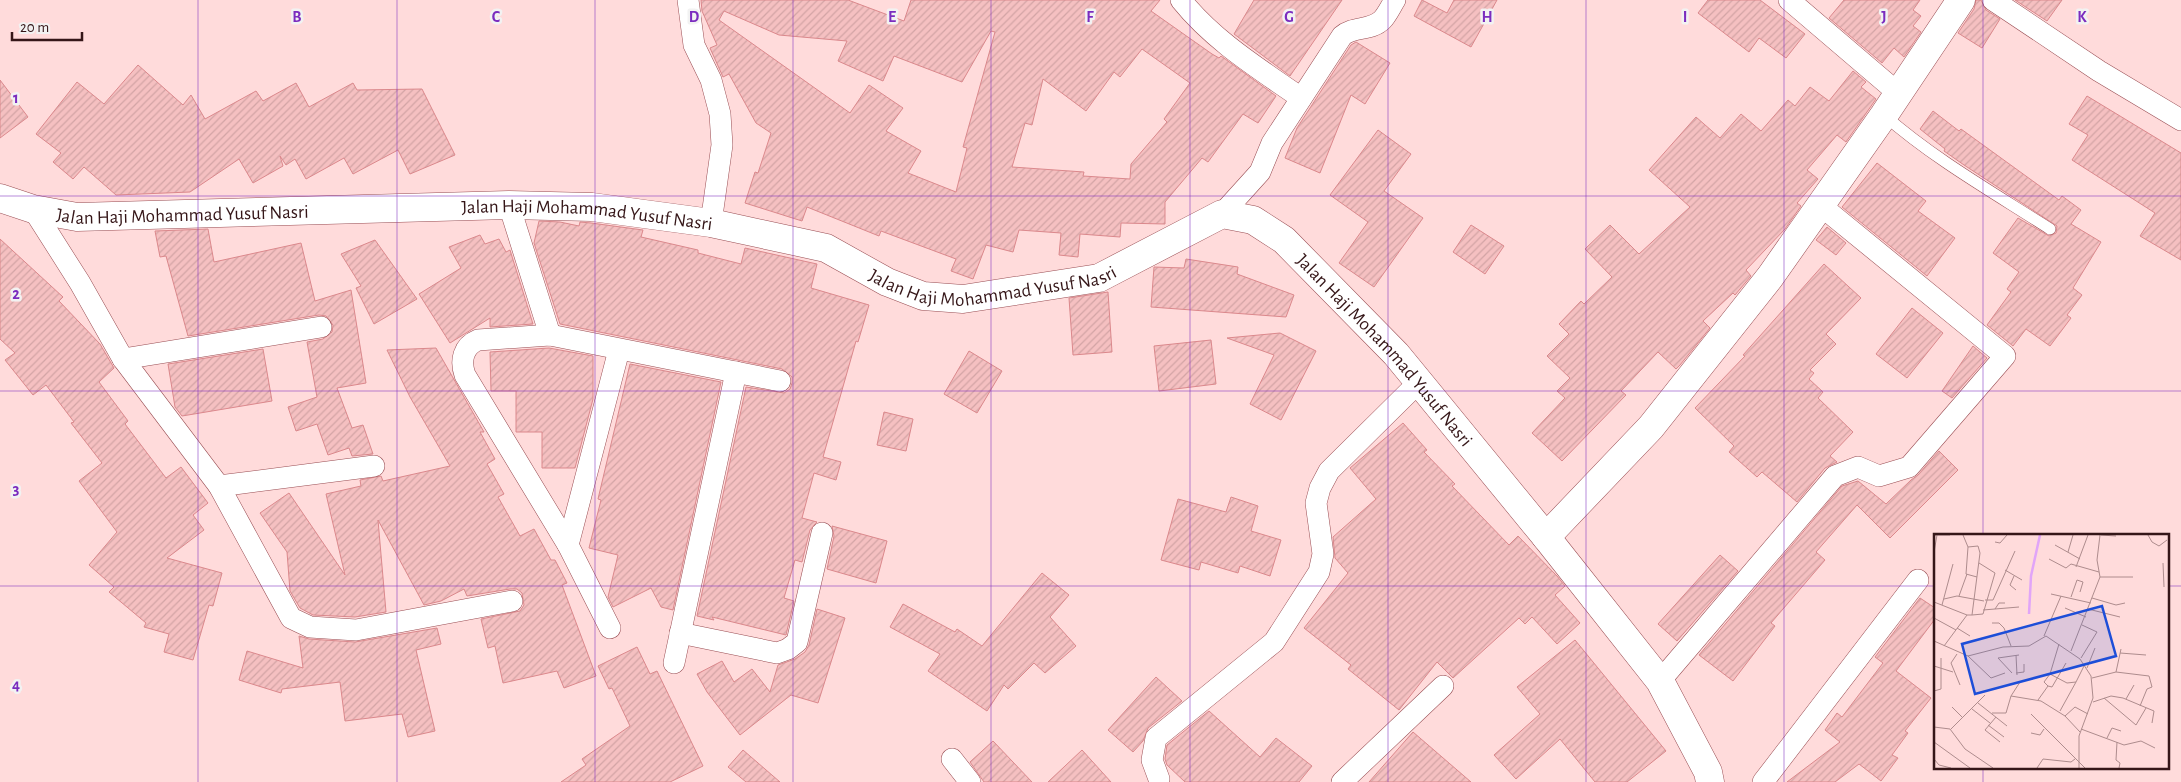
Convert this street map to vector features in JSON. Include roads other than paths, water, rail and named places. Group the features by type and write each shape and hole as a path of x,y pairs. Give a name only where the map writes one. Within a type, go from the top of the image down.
{"street":[{"path":"688,0 694,45 711,80 720,114 722,145 712,222"},
{"path":"1181,0 1194,17 1223,44 1301,98"},
{"path":"1222,214 1260,172 1272,143 1342,36 1352,30 1381,21 1395,0"},
{"path":"1789,0 1891,104"},
{"path":"1546,537 1651,427 1770,277 1961,0"},
{"path":"1993,0 2099,71 2181,120"},
{"name":"Jalan Haji Mohammad Yusuf Nasri","path":"0,198 34,209 77,217 509,206 592,207 712,222 826,248 887,282 923,296 963,299 1099,278 1222,214 1253,220 1284,240 1396,354 1546,537 1660,681 1706,779"},
{"path":"1660,681 1836,476 1858,467 1879,476 1909,467 2005,356 1820,205"},
{"path":"509,206 550,335"},
{"path":"34,209 80,283 123,359 220,486 290,618 310,627 356,630 512,602"},
{"path":"123,359 321,327"},
{"path":"610,628 568,545 465,375 462,367 466,349 478,340 550,335 780,381"},
{"path":"568,545 619,350"},
{"path":"674,663 736,372"},
{"path":"1160,781 1152,760 1156,738 1274,642 1319,572 1323,554 1316,503 1320,488 1328,472 1419,382"},
{"path":"220,486 374,466"},
{"path":"680,633 777,653 788,649 797,642 822,533"},
{"path":"1763,782 1918,580"},
{"path":"1342,782 1443,686"},
{"path":"952,759 970,782"}],"lane":[{"path":"1891,104 1900,129 2050,229"}]}
